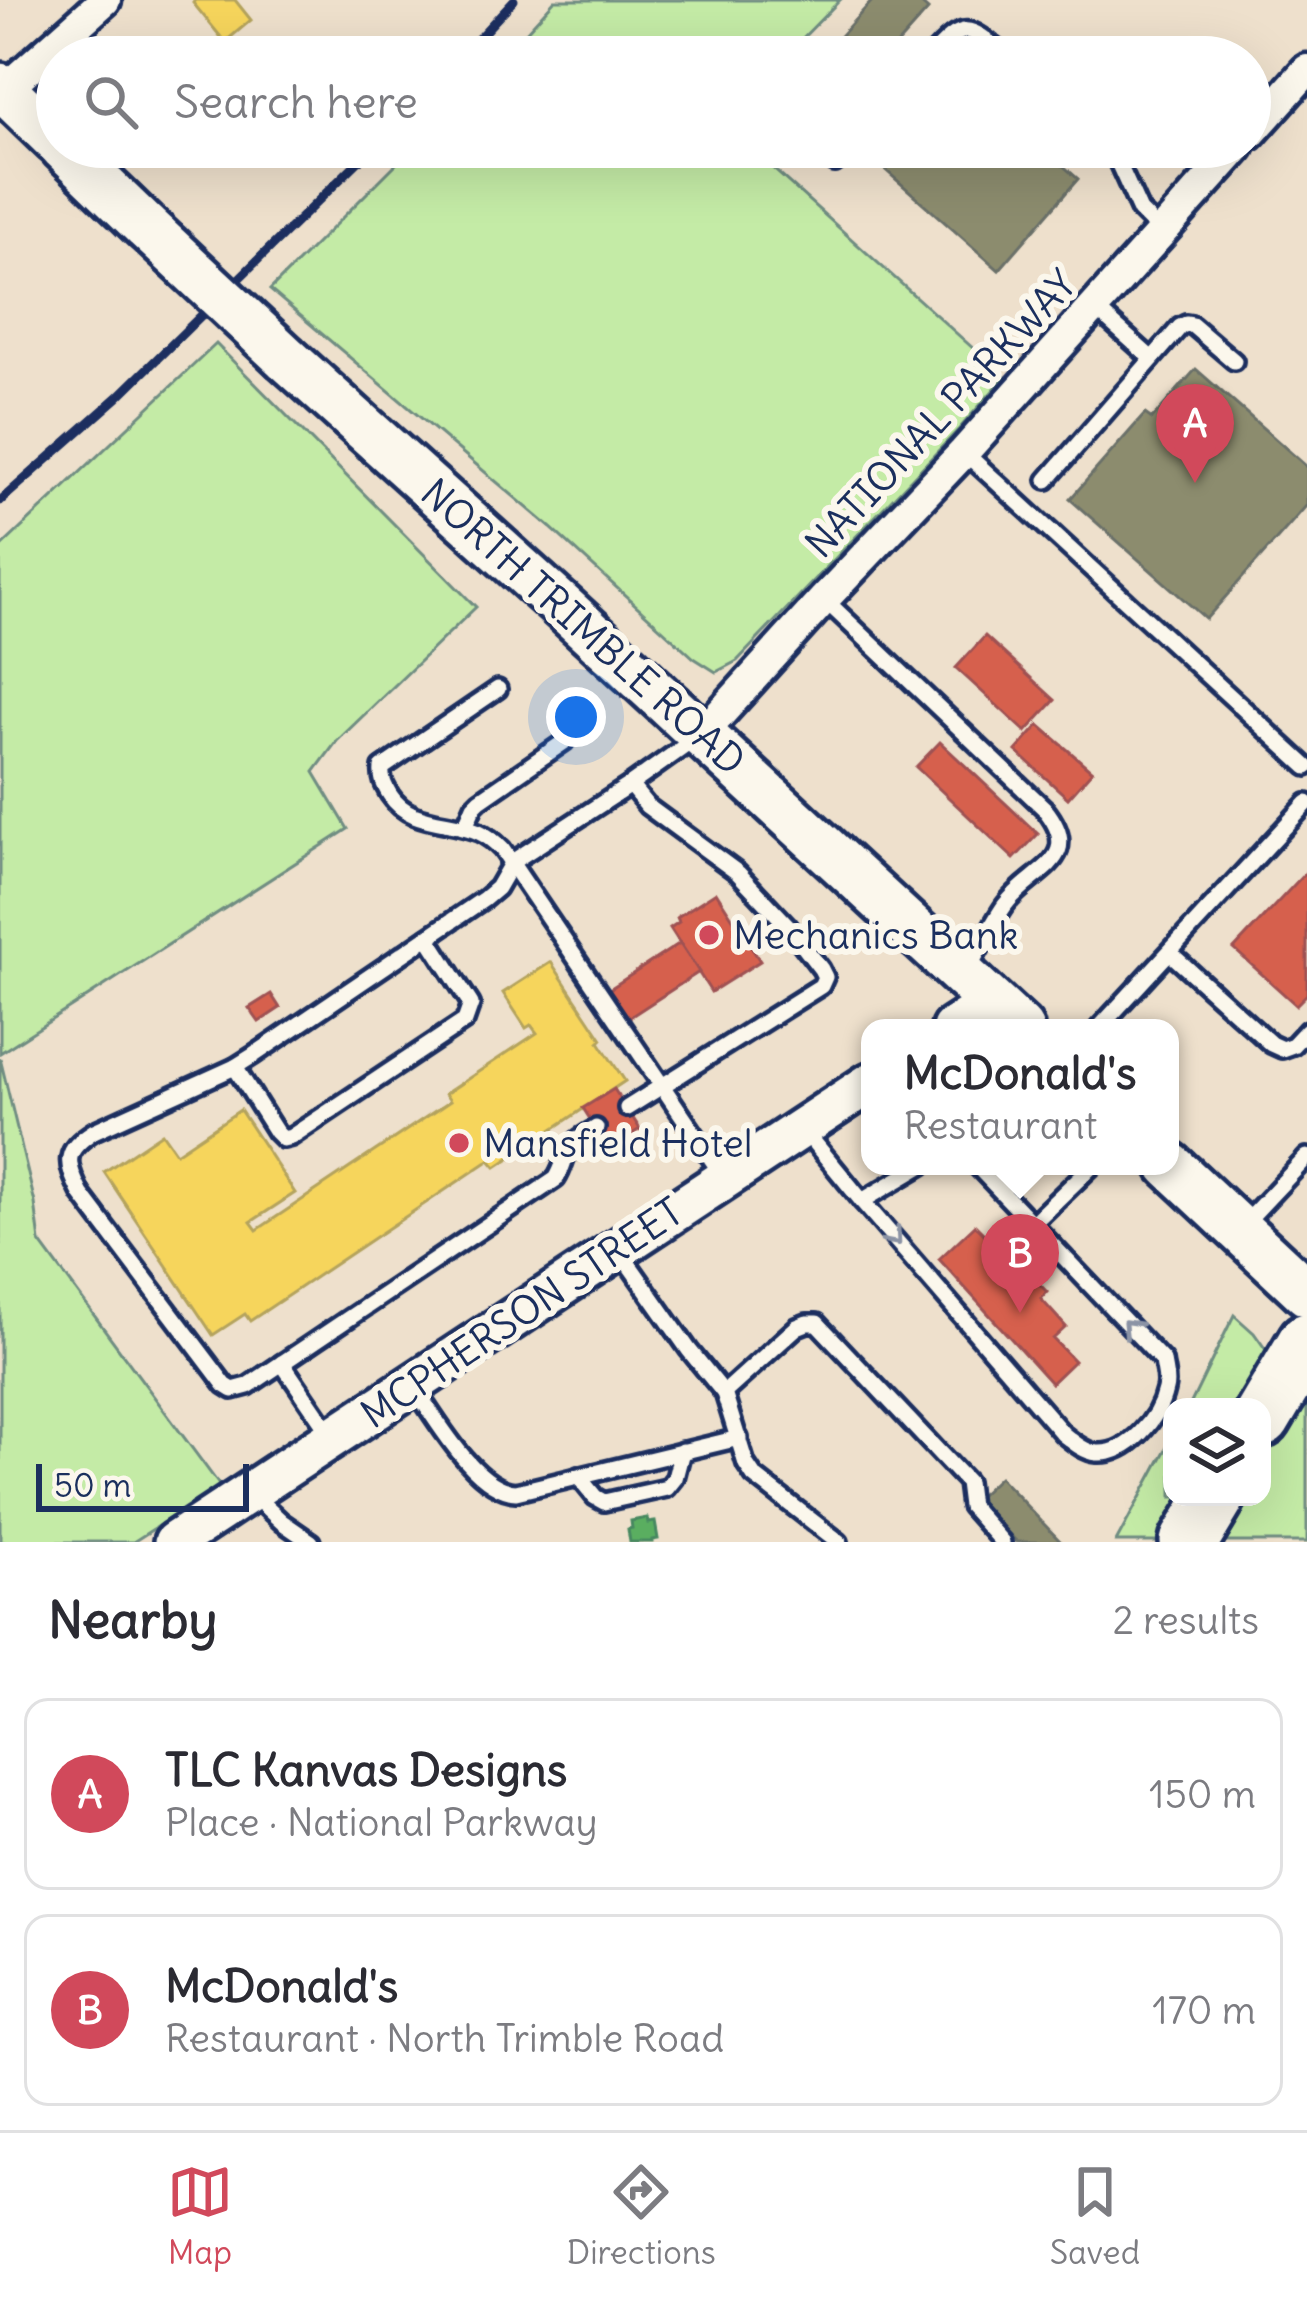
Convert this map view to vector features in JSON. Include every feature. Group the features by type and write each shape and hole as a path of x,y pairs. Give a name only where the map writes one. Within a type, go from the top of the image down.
{"highway":[{"path":"1271,1403 1307,1342"},
{"path":"1189,1542 1211,1506"}],"main road":[{"name":"NORTH TRIMBLE ROAD","path":"2,88 36,121"},
{"name":"NORTH TRIMBLE ROAD","path":"85,168 286,358 992,1002"},
{"path":"1179,1173 1307,1294"}],"street":[{"path":"63,36 105,0"},
{"path":"2,88 36,59"},
{"path":"1271,110 1307,70"},
{"name":"NATIONAL PARKWAY","path":"702,734 1219,168"},
{"path":"966,1019 992,1002"},
{"name":"MCPHERSON STREET","path":"174,1542 861,1089"}],"lane":[{"path":"949,36 965,31 982,36"},
{"path":"1121,168 1140,211 1161,232"},
{"path":"1094,307 1152,359"},
{"path":"1047,480 1180,327 1192,326 1234,362"},
{"path":"964,452 1307,766"},
{"path":"824,599 1057,824 1062,838 1054,860 1005,904 992,1002"},
{"path":"498,689 382,768 381,776 401,808 492,839 512,862 724,1179"},
{"path":"596,1128 567,1152 556,1179 248,1386 233,1390 81,1194 70,1158 76,1143 94,1131 235,1067 484,899 497,888 512,862 702,734"},
{"path":"465,827 480,800 564,742"},
{"path":"627,1108 821,986 825,977 788,926 738,873 647,806 630,785"},
{"path":"1108,1019 1307,803"},
{"path":"235,1067 276,1132 291,1137 465,1022 471,1004 428,937"},
{"path":"1170,952 1270,1044 1293,1045 1307,1030"},
{"path":"802,1128 1063,1434 1098,1453 1122,1446 1139,1435 1159,1409 1167,1385 1162,1361 985,1175"},
{"path":"1240,1228 1307,1157"},
{"path":"862,1201 906,1175"},
{"path":"1032,1225 1083,1175"},
{"path":"618,1250 724,1393 754,1476 838,1542"},
{"path":"724,1393 797,1327 817,1323 967,1482 970,1506 1002,1542"},
{"path":"282,1363 333,1438"},
{"path":"412,1385 465,1459 505,1491 739,1438"},
{"path":"578,1476 604,1502 667,1488 675,1478 682,1451"},
{"path":"250,1492 311,1542"}],"green space":[{"path":"555,0 840,0 805,36 522,36"},
{"path":"392,168 772,168 1005,377 737,661 716,672 694,658 551,528 270,290"},
{"path":"216,344 476,607 337,741 314,772 348,829 0,1053 0,548"},
{"path":"0,1058 40,1242 220,1486 133,1542 0,1542"},
{"path":"1234,1315 1266,1350 1262,1378 1250,1398 1193,1398"},
{"path":"1307,1389 1307,1542 1212,1542 1234,1506 1271,1506 1271,1446"},
{"path":"1163,1455 1163,1506 1185,1506 1163,1542 1116,1542"}],"building: Homes":[{"path":"235,0 251,20 232,36 220,36 193,3"},
{"name":"Mansfield Hotel","path":"551,962 625,1081 496,1167 490,1160 250,1321 245,1314 213,1335 104,1172 162,1133 176,1153 240,1110 295,1193 251,1222 257,1230 450,1101 445,1094 537,1033 531,1025 526,1028 503,993"}],"building: Shops":[{"path":"985,636 1055,700 1026,732 956,668"},
{"path":"1039,725 1092,771 1068,798 1016,751"},
{"path":"940,742 1038,834 1014,859 916,767"},
{"path":"1307,871 1307,994 1296,1005 1234,949"},
{"name":"Mechanics Bank","path":"716,892 760,961 711,992 670,928 679,922 677,917"},
{"path":"680,943 699,972 627,1019 608,990"},
{"path":"271,994 280,1008 259,1022 249,1008"},
{"path":"614,1089 640,1129 609,1149 583,1108"},
{"path":"975,1225 1004,1246 999,1250 1007,1248 1013,1255 1010,1258 1047,1292 1041,1299 1066,1327 1053,1339 1074,1361 1051,1383 939,1259"}],"building: Public":[{"path":"647,1518 648,1523 655,1522 658,1539 630,1542 631,1521"}],"building: Industry":[{"path":"873,0 917,0 928,10 905,36 840,36"},
{"path":"883,168 1066,168 1078,179 999,270"},
{"path":"1196,369 1307,467 1307,505 1206,619 1070,499 1145,414 1152,419"},
{"path":"999,1477 1061,1542 1017,1542 976,1499"}],"railway":[{"path":"481,36 514,0"},
{"path":"0,501 118,397 352,168"}],"place":[{"name":"TLC Kanvas Designs","path":"1195,483"},
{"name":"Mechanics Bank","path":"709,935"},
{"name":"Mansfield Hotel","path":"459,1143"},
{"name":"McDonald's","path":"1020,1313"}]}
